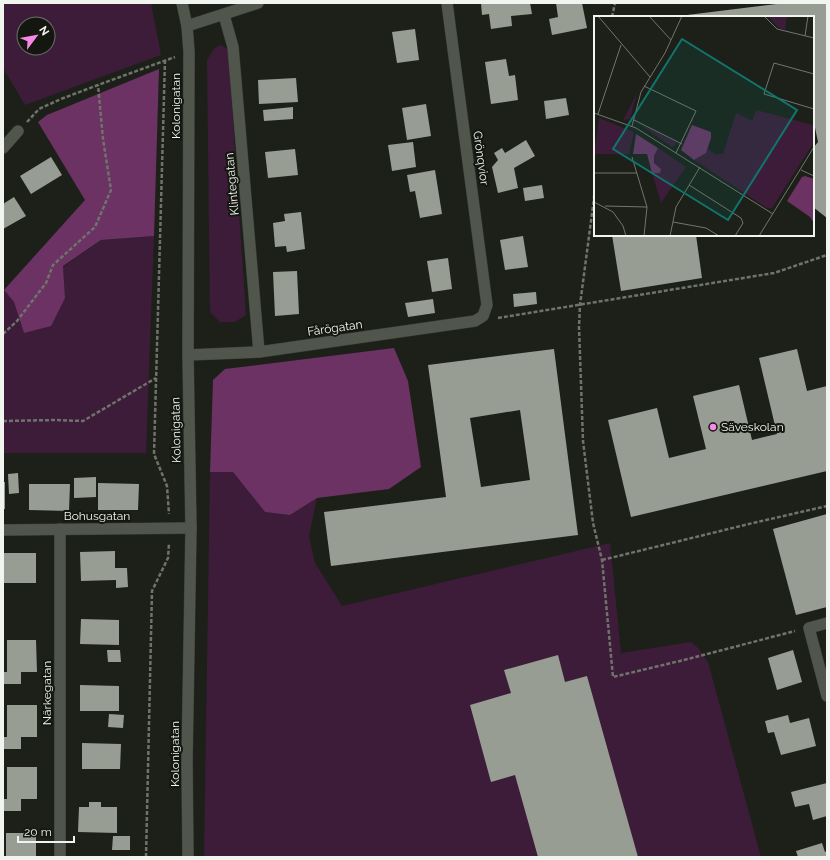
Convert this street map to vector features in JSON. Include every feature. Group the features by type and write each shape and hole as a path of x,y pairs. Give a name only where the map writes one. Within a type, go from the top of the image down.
{"street":[{"name":"Kolonigatan","path":"182,3 187,26 189,52 188,355 191,528 188,857"},
{"path":"187,26 258,3"},
{"name":"Grönqvior","path":"447,3 487,305 483,316"},
{"name":"Klintegatan","path":"224,15 233,47 259,352"},
{"path":"3,148 18,132"},
{"name":"Fårögatan","path":"188,355 259,352 475,321 483,316"},
{"name":"Bohusgatan","path":"3,530 191,528"},
{"name":"Närkegatan","path":"60,529 60,857"},
{"path":"827,623 809,628 827,696"}],"path":[{"path":"612,16 615,3"},
{"path":"18,132 39,109 61,99 189,52"},
{"path":"146,857 152,591 168,558 170,528 167,486 154,454 165,60"},
{"path":"3,334 17,321 46,283 53,265 95,227 111,190 103,139 98,85"},
{"path":"594,198 580,304 579,327 583,441 593,523 602,560 613,677 809,628"},
{"path":"483,316 498,318 774,273 827,255"},
{"path":"3,421 83,421 156,378"},
{"path":"602,560 827,506"}],"shaded area":[{"path":"3,3 151,3 161,55 25,105 3,68"},
{"path":"220,45 228,49 246,315 235,322 220,322 210,312 207,60 214,49"},
{"path":"159,69 154,236 101,240 63,266 65,298 51,326 24,333 14,302 4,290 85,200 38,122 47,115"},
{"path":"154,236 146,453 3,453 4,290 14,302 24,333 65,298 63,267 101,240"},
{"path":"394,348 408,381 421,467 389,489 317,498 290,515 265,512 233,472 210,472 213,380 225,369"},
{"path":"210,472 233,472 265,512 290,515 317,498 309,536 315,563 342,606 610,543 621,653 691,642 698,648 708,662 761,857 204,857"}],"building":[{"path":"481,3 530,3 532,14 511,16 512,26 491,29 489,14 482,15"},
{"path":"556,3 582,3 587,28 552,35 549,19 558,17"},
{"path":"785,3 827,3 827,218 814,208 814,147 818,142 814,123 814,16 679,16"},
{"path":"415,29 419,60 397,63 392,32"},
{"path":"506,59 509,76 515,75 518,100 491,104 485,62"},
{"path":"296,78 298,102 259,104 258,80"},
{"path":"566,98 569,115 546,119 544,101"},
{"path":"426,104 431,136 407,140 402,108"},
{"path":"293,107 293,119 264,121 263,110"},
{"path":"526,140 535,156 514,168 518,188 498,193 492,167 498,160 494,153 502,148 505,153"},
{"path":"413,142 416,167 392,171 388,145"},
{"path":"295,149 298,175 268,178 265,152"},
{"path":"51,157 62,175 31,194 20,176"},
{"path":"435,170 442,214 420,218 415,191 410,192 407,175"},
{"path":"542,185 544,198 525,201 523,188"},
{"path":"14,197 26,216 3,229 3,204"},
{"path":"301,212 305,249 287,252 286,246 275,247 273,223 285,221 284,214"},
{"path":"523,236 528,267 505,270 500,240"},
{"path":"612,236 696,236 702,278 621,291"},
{"path":"448,258 452,289 432,292 427,261"},
{"path":"297,271 299,314 275,316 273,272"},
{"path":"536,292 537,304 514,307 513,294"},
{"path":"433,299 435,313 408,317 405,303"},
{"path":"554,349 578,535 331,566 324,512 446,497 428,365","holes":["520,410 530,480 481,487 470,418"]},
{"path":"797,349 807,391 827,386 827,471 631,517 608,420 657,408 669,458 706,449 693,396 739,385 752,440 777,434 759,358"},
{"path":"18,473 19,493 9,494 8,474"},
{"path":"96,477 96,497 74,498 74,478"},
{"path":"3,482 5,482 5,509 3,509"},
{"path":"98,483 139,484 138,510 98,510"},
{"path":"29,484 70,484 69,511 29,510"},
{"path":"827,514 827,607 796,615 773,529"},
{"path":"115,551 115,568 127,568 128,587 116,588 116,580 81,581 80,552"},
{"path":"4,553 36,553 36,583 3,583"},
{"path":"81,619 119,620 119,645 80,644"},
{"path":"7,640 36,640 37,672 21,672 21,684 3,684 3,672 7,672"},
{"path":"107,650 120,650 121,662 108,662"},
{"path":"793,650 802,682 777,690 768,658"},
{"path":"558,655 565,682 587,676 638,857 538,857 515,775 491,782 470,705 511,693 504,670"},
{"path":"80,685 119,686 119,711 80,711"},
{"path":"7,705 37,705 37,737 21,737 21,749 3,749 3,737 7,737"},
{"path":"109,714 124,715 123,728 108,727"},
{"path":"788,715 790,723 809,718 816,746 781,755 774,732 768,733 765,721"},
{"path":"82,743 121,744 120,769 82,769"},
{"path":"7,767 37,767 37,799 21,799 21,811 3,811 3,799 7,799"},
{"path":"827,783 827,816 813,820 809,804 795,807 791,792"},
{"path":"89,802 101,802 101,807 117,807 117,833 78,832 79,807 89,807"},
{"path":"6,833 36,833 36,857 6,857"},
{"path":"113,836 130,836 130,850 112,850"},
{"path":"822,843 825,852 827,851 827,857 798,857 796,851"}],"place":[{"name":"Säveskolan","path":"713,427"}]}
